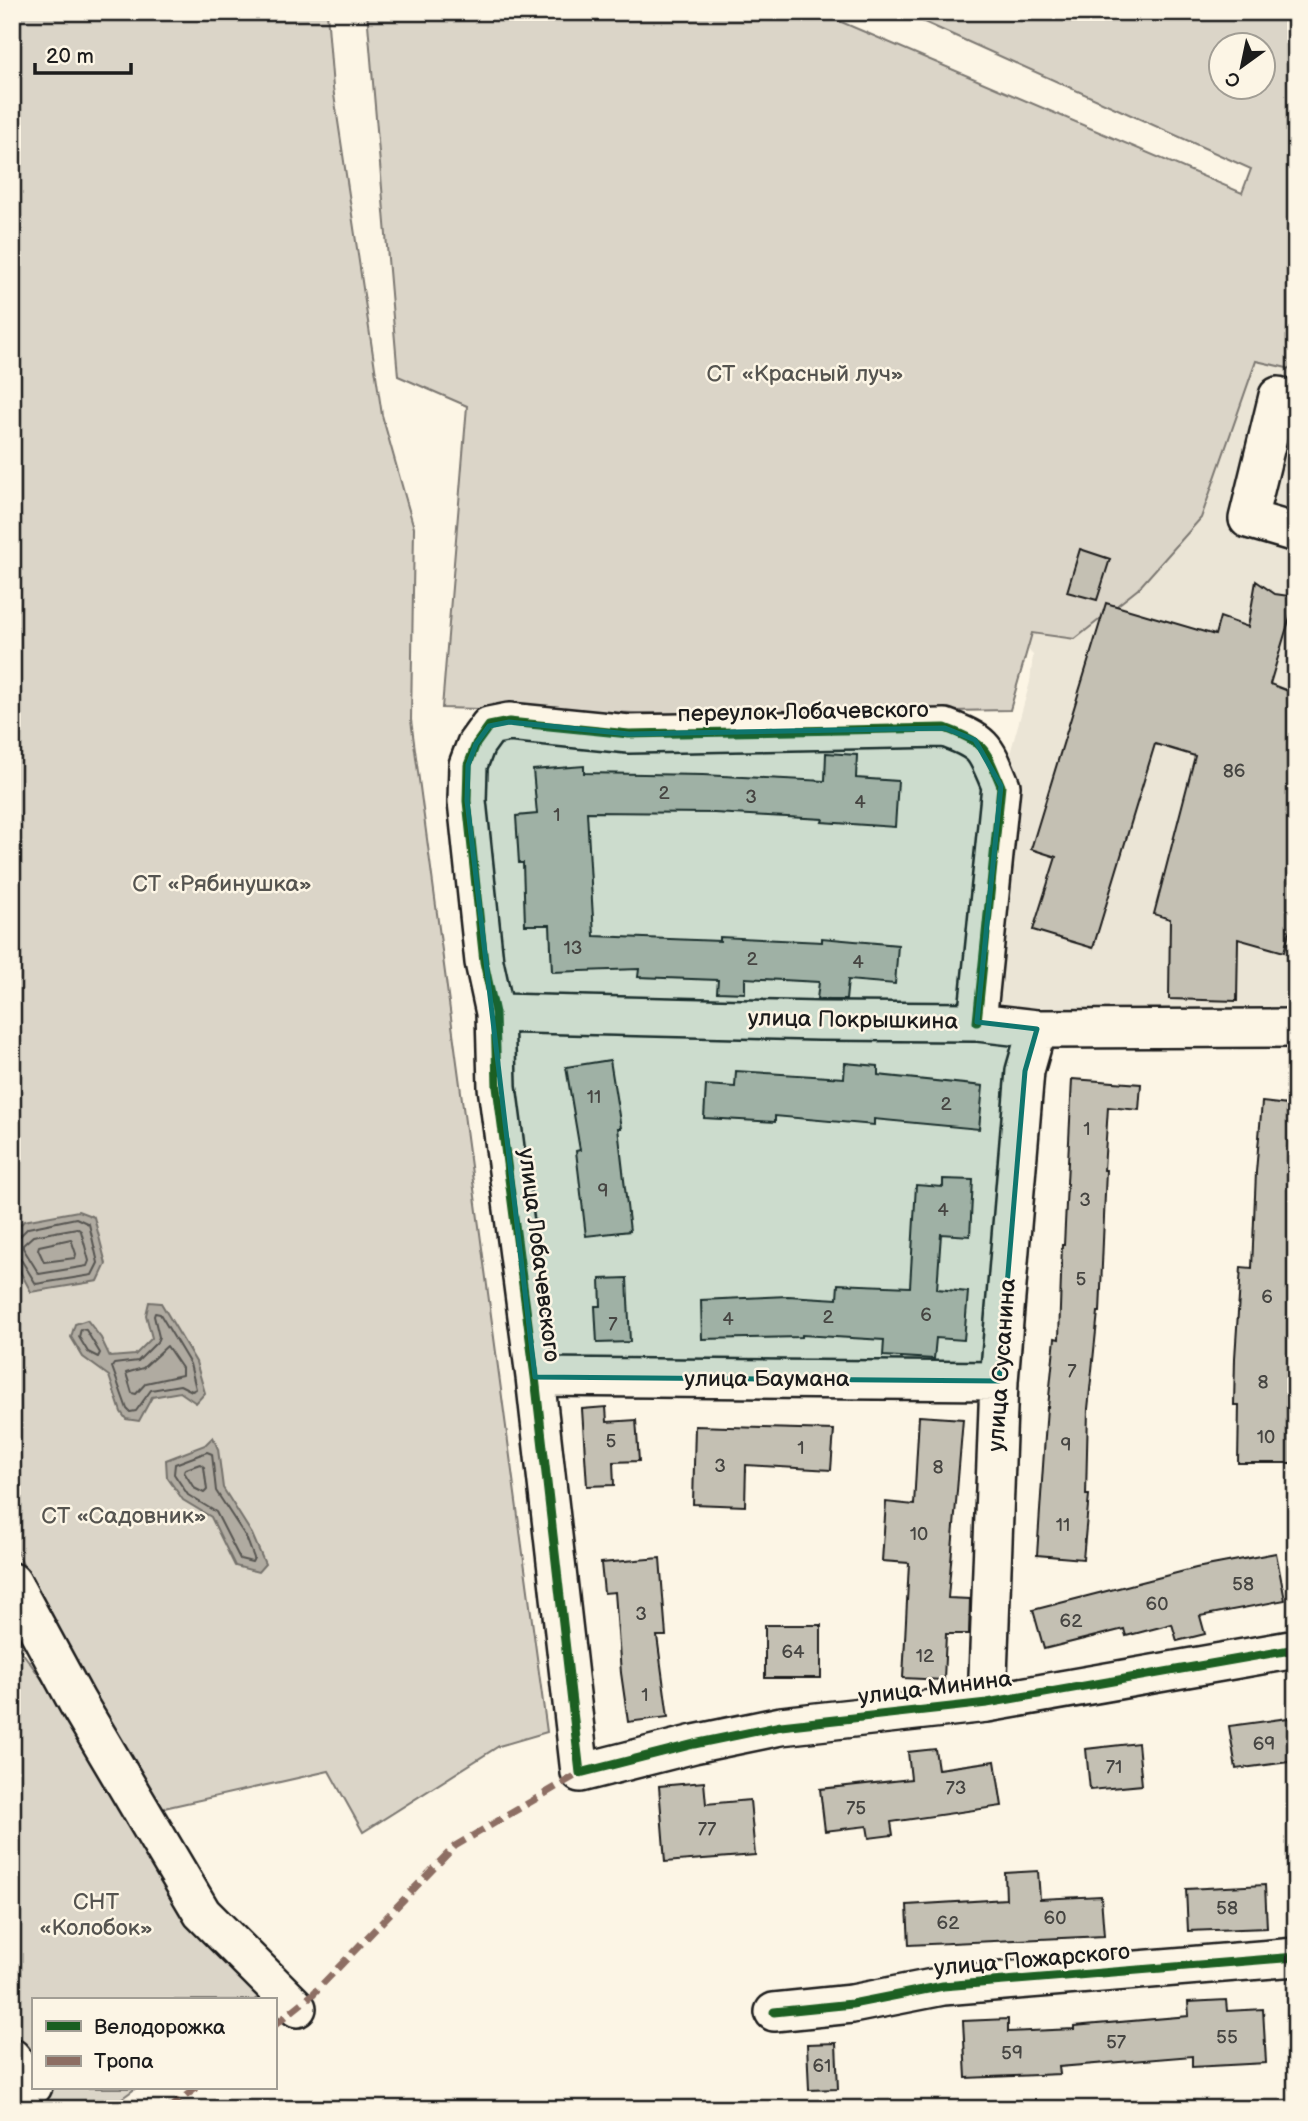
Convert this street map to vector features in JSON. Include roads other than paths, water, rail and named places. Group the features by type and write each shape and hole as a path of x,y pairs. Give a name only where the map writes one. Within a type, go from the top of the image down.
{"street":[{"path":"1278,396 1248,519 1296,533"},
{"name":"переулок Лобачевского","path":"476,744 489,726 509,722 628,734 945,728 975,740 989,756 1001,786 977,1022"},
{"name":"улица Лобачевского","path":"476,744 468,765 467,801 484,962 495,1013 497,1087 535,1377 580,1773"},
{"name":"улица Покрышкина","path":"495,1013 977,1022 1037,1029 1296,1028"},
{"name":"улица Сусанина","path":"987,1703 999,1381 1025,1071 1037,1029"},
{"name":"улица Баумана","path":"535,1377 999,1381"},
{"path":"12,1582 77,1702 202,1913 297,2008"},
{"name":"улица Минина","path":"580,1773 694,1744 781,1726 987,1703 1296,1649"},
{"name":"улица Пожарского","path":"774,2012 852,2004 943,1986 1296,1957"},
{"path":"12,2058 32,2084"},
{"path":"36,2090 50,2109"}],"water":[{"path":"78,1211 94,1217 106,1264 98,1281 31,1292 15,1262 13,1233 24,1221"},
{"path":"149,1302 161,1303 196,1362 205,1393 196,1403 180,1392 152,1397 139,1421 126,1419 109,1376 83,1357 71,1337 75,1324 87,1320 101,1338 110,1357 135,1355 152,1338 146,1315"},
{"path":"213,1437 218,1449 223,1488 252,1534 265,1564 258,1572 235,1566 211,1517 183,1500 167,1477 166,1460 205,1445"}],"park label":[{"name":"СТ «Красный луч»","path":"805,374"},
{"name":"СТ «Рябинушка»","path":"222,884"},
{"name":"СТ «Садовник»","path":"124,1516"},
{"name":"СНТ «Колобок»","path":"96,1915"}]}
